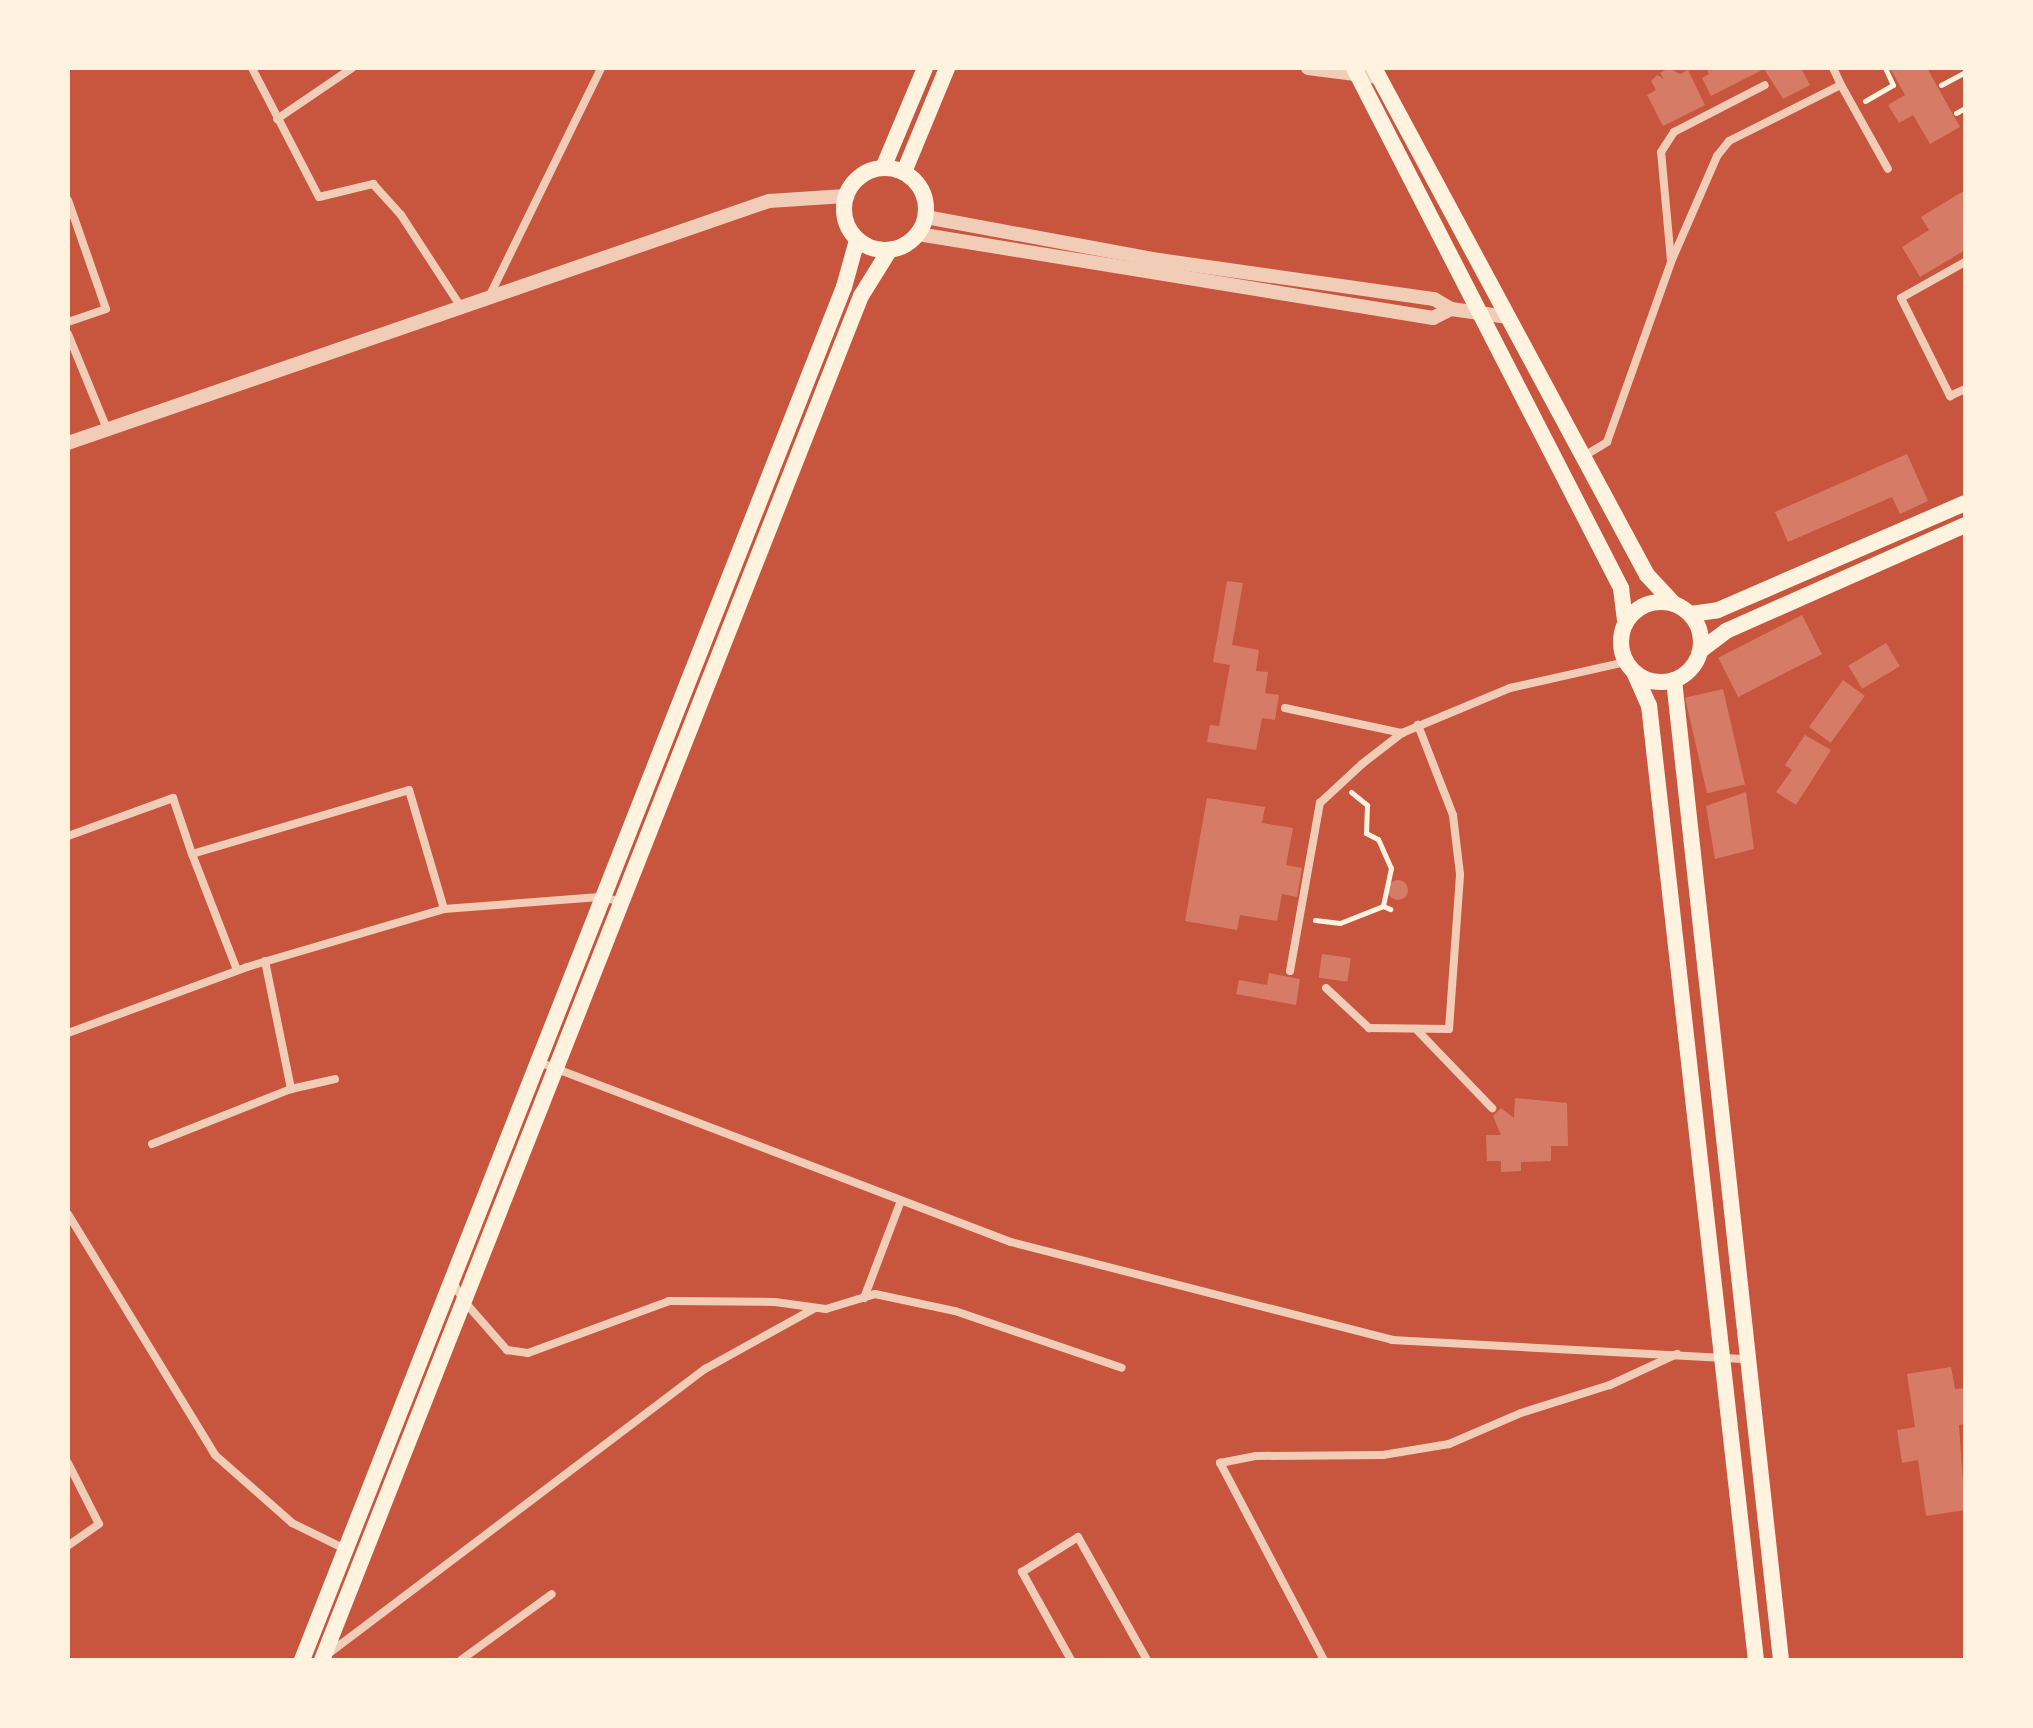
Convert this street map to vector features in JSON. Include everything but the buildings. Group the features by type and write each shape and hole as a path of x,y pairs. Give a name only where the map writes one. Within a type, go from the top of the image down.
{"main road":[{"path":"883,168 925,68"},
{"path":"904,172 947,68"},
{"path":"1356,72 1621,588 1625,623 1621,636 1630,667 1649,705 1756,1660"},
{"path":"1376,72 1647,575 1672,602 1691,614 1701,636 1701,650"},
{"path":"323,1659 553,1068 861,296 889,251 918,234 926,217 922,191 904,172 883,168 863,174 845,196 846,224 857,240 889,251"},
{"path":"303,1656 535,1061 844,287 857,240"},
{"path":"1691,614 1718,610 1965,503"},
{"path":"1630,667 1655,682 1674,680 1686,673 1701,650 1726,631 1965,525"},
{"path":"1625,623 1641,606 1672,602"},
{"path":"1674,680 1781,1660"}],"street":[{"path":"252,68 319,197 373,184 401,215 461,307"},
{"path":"277,119 352,68"},
{"path":"488,298 601,68"},
{"path":"1308,68 1376,72"},
{"path":"1833,68 1888,169"},
{"path":"1671,262 1661,152 1674,132 1765,85"},
{"path":"1584,456 1607,442 1671,262 1717,156 1729,141 1841,85"},
{"path":"68,443 769,201 845,196"},
{"path":"68,200 106,309 68,322"},
{"path":"926,217 1152,259 1434,299 1451,309 1508,317"},
{"path":"918,234 1433,318 1451,309"},
{"path":"1965,262 1901,298 1950,396 1965,389"},
{"path":"68,334 107,429"},
{"path":"1290,971 1320,803 1342,783 1402,733 1418,725 1510,688 1630,667"},
{"path":"1285,708 1402,733"},
{"path":"1326,988 1369,1028 1449,1029 1460,874 1453,815 1418,725"},
{"path":"192,854 409,790 444,909"},
{"path":"68,836 173,798 237,970"},
{"path":"68,1033 237,970 444,909 600,897 619,901"},
{"path":"265,961 291,1089"},
{"path":"1416,1029 1492,1108"},
{"path":"535,1061 900,1203 1011,1242 1392,1340 1747,1359"},
{"path":"152,1144 291,1089 335,1079"},
{"path":"864,1298 900,1203"},
{"path":"68,1214 215,1455 292,1523 345,1550 364,1554"},
{"path":"451,1277 463,1300 507,1350 528,1353 669,1301 747,1301 815,1308 875,1294 955,1311 1122,1368"},
{"path":"303,1656 323,1659 705,1369 815,1308"},
{"path":"1324,1660 1220,1463 1256,1456 1383,1455 1449,1444 1521,1413 1610,1385 1679,1353"},
{"path":"68,1463 99,1524 68,1546"},
{"path":"1071,1660 1022,1572 1078,1537 1147,1660"},
{"path":"461,1660 552,1594"}],"path":[{"path":"1854,108 1893,85 1885,68"},
{"path":"1941,85 1965,72"},
{"path":"1956,113 1965,108"},
{"path":"1298,918 1340,923 1386,907 1391,868 1378,839 1366,833 1367,805 1342,783"}]}
